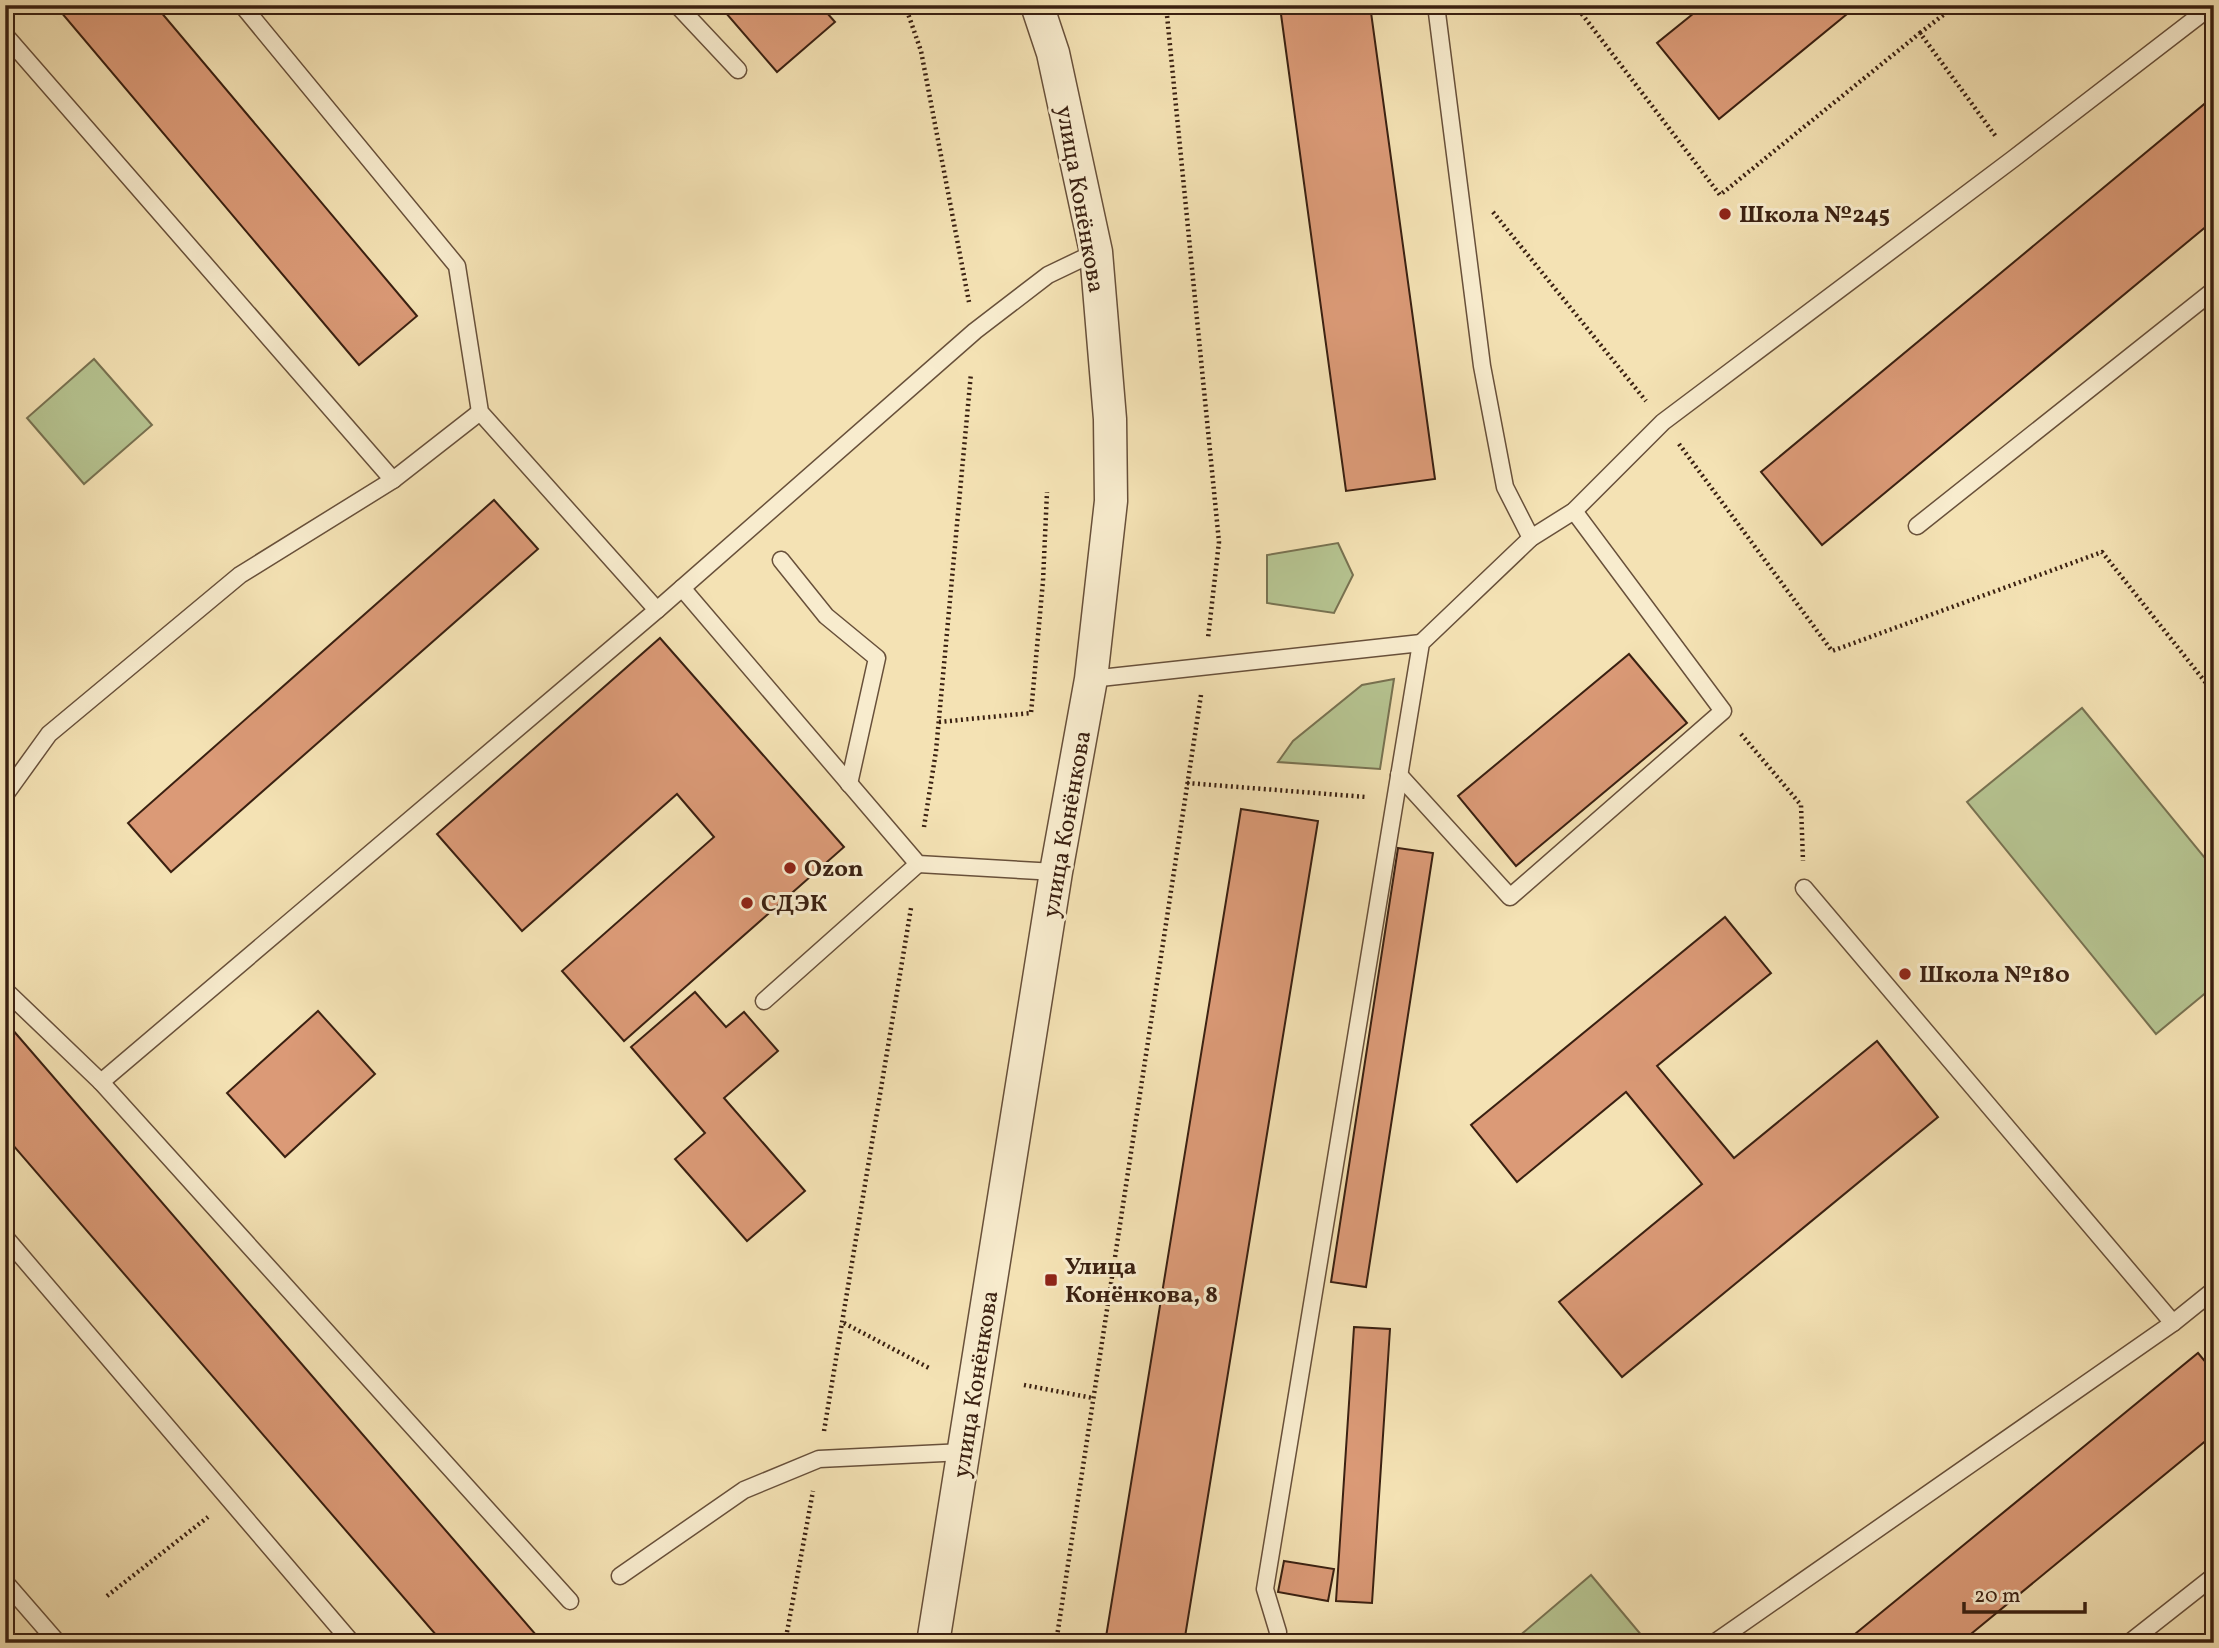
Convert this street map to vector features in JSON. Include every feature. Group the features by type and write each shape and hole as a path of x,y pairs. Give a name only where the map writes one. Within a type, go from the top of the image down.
{"street":[{"name":"улица Конёнкова","path":"933,1643 1056,872 1091,679 1111,501 1110,419 1096,252 1053,53 1037,5"}],"lane":[{"path":"242,5 457,266 480,412 657,610"},
{"path":"677,5 738,71"},
{"path":"1436,5 1482,366 1505,487 1531,538"},
{"path":"1276,1643 1278,1632 1265,1589 1422,643 1531,538 1574,510 1663,422 2213,5"},
{"path":"5,35 393,480"},
{"path":"101,1082 657,610 975,331 1048,275 1096,252"},
{"path":"1917,526 2214,290"},
{"path":"5,795 49,734 240,575 393,480 480,412"},
{"path":"1399,775 1510,897 1723,711 1574,510"},
{"path":"781,560 826,616 877,658 849,784"},
{"path":"682,588 918,864"},
{"path":"1091,679 1422,643"},
{"path":"764,1001 918,864 1056,872"},
{"path":"1804,888 2173,1323"},
{"path":"5,990 101,1082 570,1601"},
{"path":"5,1237 352,1643"},
{"path":"1714,1643 2173,1323 2214,1290"},
{"path":"620,1576 744,1490 819,1459 964,1452"},
{"path":"5,1582 58,1643"},
{"path":"2129,1643 2211,1584"}],"path":[{"path":"1056,1643 1205,666 1219,542 1166,5"},
{"path":"1575,5 1720,195 1956,5"},
{"path":"1920,33 2013,159"},
{"path":"1457,168 1663,422 1832,651 2102,552 2214,693"},
{"path":"939,722 1031,713 1043,581 1047,492"},
{"path":"1723,711 1801,805 1804,888"},
{"path":"1187,783 1395,799"},
{"path":"844,1323 931,1369"},
{"path":"1024,1385 1093,1398"},
{"path":"107,1596 230,1499"}],"green space":[{"path":"94,359 152,425 84,484 27,418"},
{"path":"1338,543 1353,575 1334,613 1267,603 1267,555"},
{"path":"1394,679 1380,769 1278,762 1293,741 1362,685"},
{"path":"2082,708 2214,869 2214,986 2156,1034 1967,802"},
{"path":"1591,1575 1648,1643 1511,1643"}],"building":[{"path":"55,5 155,5 417,316 359,365"},
{"path":"719,5 820,5 835,22 777,72"},
{"path":"1370,5 1435,479 1346,491 1280,7"},
{"path":"1704,5 1858,5 1719,119 1657,43"},
{"path":"2214,96 2214,220 1822,545 1761,472"},
{"path":"494,500 538,549 171,872 128,823"},
{"path":"660,638 844,847 624,1041 562,971 714,837 677,794 522,931 437,834"},
{"path":"1629,654 1687,723 1516,866 1458,796"},
{"path":"1241,809 1318,821 1184,1643 1105,1643"},
{"path":"1398,848 1433,853 1366,1287 1331,1282"},
{"path":"1725,917 1771,973 1657,1066 1734,1158 1877,1041 1938,1117 1622,1377 1559,1302 1702,1184 1626,1092 1517,1182 1471,1125"},
{"path":"695,992 726,1027 744,1012 778,1051 724,1098 805,1191 747,1241 675,1159 705,1133 631,1047"},
{"path":"318,1011 375,1074 285,1157 227,1093"},
{"path":"5,1021 543,1643 443,1643 5,1136"},
{"path":"1354,1327 1390,1329 1372,1603 1336,1601"},
{"path":"2198,1353 2214,1372 2214,1434 1960,1643 1844,1643"},
{"path":"1284,1561 1334,1569 1328,1601 1278,1592"}],"place":[{"name":"Школа №245","path":"1725,214"},
{"name":"Ozon","path":"790,868"},
{"name":"СДЭК","path":"747,903"},
{"name":"Школа №180","path":"1905,974"},
{"name":"Улица Конёнкова, 8","path":"1051,1280"}]}
